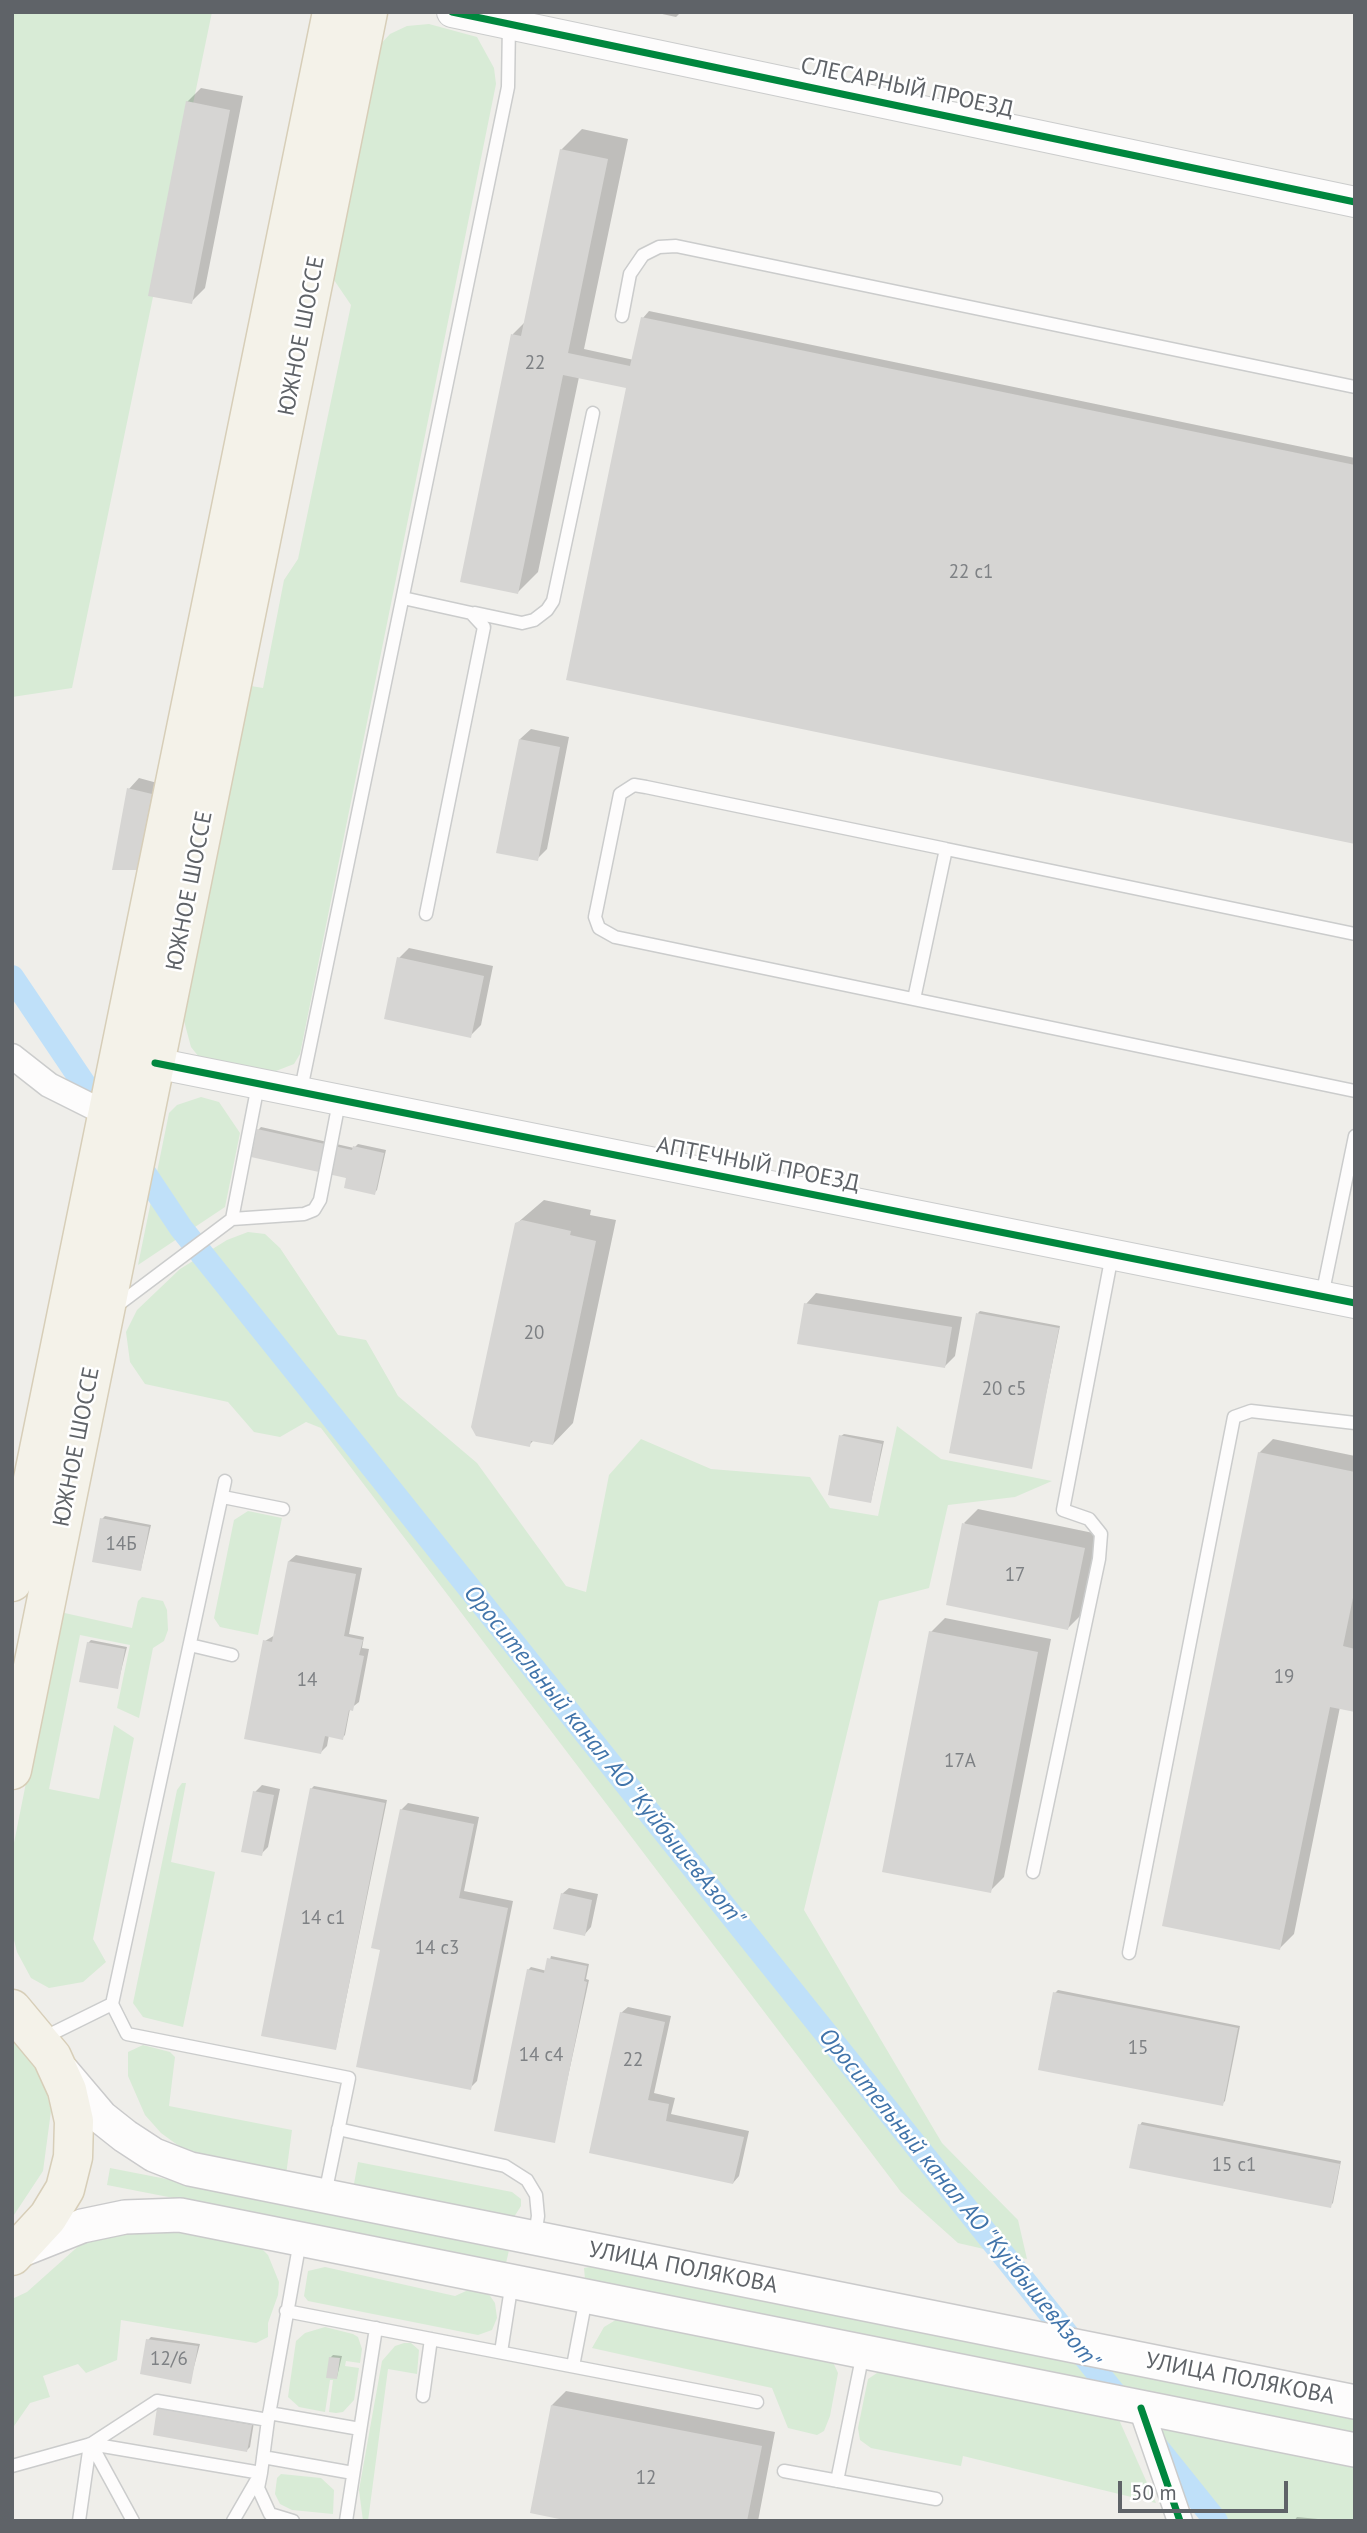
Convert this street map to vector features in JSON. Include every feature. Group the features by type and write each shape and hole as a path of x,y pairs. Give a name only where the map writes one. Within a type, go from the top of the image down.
{"main road":[{"name":"ЮЖНОЕ ШОССЕ","path":"12,1581 21,1496 107,1114 332,12"},
{"name":"ЮЖНОЕ ШОССЕ","path":"12,1770 368,12"},
{"name":"УЛИЦА ПОЛЯКОВА","path":"28,2025 101,2117 154,2155 190,2169 1355,2402"},
{"path":"16,2254 48,2217 65,2189 74,2157 74,2121 67,2090 28,2025"},
{"name":"УЛИЦА ПОЛЯКОВА","path":"16,2254 82,2226 125,2217 180,2215 1355,2450"},
{"path":"547,2240 549,2289"}],"street":[{"name":"СЛЕСАРНЫЙ ПРОЕЗД","path":"452,12 510,18 1355,202"},
{"path":"12,1056 50,1085 107,1114"},
{"name":"АПТЕЧНЫЙ ПРОЕЗД","path":"155,1063 1355,1303"},
{"path":"1141,2408 1180,2521"}],"lane":[{"path":"300,1094 508,87 510,18"},
{"path":"622,316 630,274 643,255 659,247 676,247 1355,387"},
{"path":"403,598 522,623 534,620 547,610 553,601 593,413"},
{"path":"426,914 484,638 481,620 471,613"},
{"path":"1355,934 646,787 627,788 616,803 595,904 595,917 605,933 1355,1091"},
{"path":"914,999 946,849"},
{"path":"232,1219 258,1085"},
{"path":"104,1315 232,1219 304,1214 314,1210 320,1200 339,1101"},
{"path":"1322,1296 1355,1136"},
{"path":"1033,1872 1099,1559 1101,1534 1089,1519 1063,1510 1112,1254"},
{"path":"1129,1953 1234,1417 1251,1411 1355,1423"},
{"path":"225,1481 112,2004 127,2034 349,2078 324,2196"},
{"path":"223,1497 283,1508"},
{"path":"190,1645 232,1655"},
{"path":"28,2025 112,2004"},
{"path":"338,2129 505,2166 527,2180 536,2195 538,2216 547,2240"},
{"path":"293,2521 270,2514 258,2488 286,2311 301,2239"},
{"path":"501,2352 512,2282"},
{"path":"573,2366 586,2296"},
{"path":"286,2311 757,2402"},
{"path":"346,2521 376,2328"},
{"path":"423,2396 431,2339"},
{"path":"837,2481 863,2352"},
{"path":"12,2466 90,2444 157,2401 360,2428"},
{"path":"90,2444 261,2473"},
{"path":"79,2521 90,2444"},
{"path":"90,2444 133,2521"},
{"path":"263,2457 353,2473"},
{"path":"784,2471 936,2500"},
{"path":"233,2521 261,2473"}],"green space":[{"path":"12,12 212,12 72,688 12,697"},
{"path":"429,24 477,37 494,68 496,84 300,1054 294,1064 263,1076 199,1057 191,1047 183,1017 251,686 263,688 284,580 298,559 351,305 334,280 334,256 376,49 390,34 407,26"},
{"path":"201,1097 219,1102 240,1133 225,1207 138,1265 169,1113 177,1105"},
{"path":"248,1232 265,1234 280,1248 338,1335 366,1340 398,1396 477,1463 566,1586 586,1592 609,1475 641,1439 711,1469 810,1477 830,1508 878,1516 897,1426 941,1459 1052,1481 1015,1497 948,1505 929,1588 879,1601 804,1910 942,2143 1018,2220 1027,2259 958,2243 901,2192 321,1428 306,1422 280,1437 254,1432 228,1402 145,1384 130,1362 126,1332 137,1310 180,1269 227,1240"},
{"path":"248,1511 282,1518 258,1635 220,1627 214,1618 234,1520"},
{"path":"142,1597 163,1601 167,1610 168,1630 164,1641 153,1648 139,1718 117,1708 130,1645 80,1635 49,1789 99,1799 114,1725 134,1738 93,1939 106,1962 83,1982 49,1988 31,1978 17,1952 12,1932 12,1853 60,1612 132,1628 138,1601"},
{"path":"182,1783 186,1783 171,1862 215,1872 183,2027 143,2017 133,2003 177,1790"},
{"path":"12,2032 33,2057 44,2081 51,2111 43,2171 12,2218"},
{"path":"143,2045 170,2052 175,2057 169,2106 292,2130 286,2175 225,2164 183,2149 161,2133 145,2115 128,2076 128,2052"},
{"path":"358,2162 512,2192 521,2199 521,2206 514,2217 353,2189"},
{"path":"110,2168 510,2246 506,2263 107,2185"},
{"path":"131,2220 259,2246 268,2255 279,2282 278,2295 268,2323 268,2337 256,2343 121,2320 117,2360 86,2373 78,2364 43,2376 50,2397 30,2403 12,2429 12,2299 27,2292 83,2242"},
{"path":"594,2266 1355,2418 1355,2435 585,2279 584,2268"},
{"path":"325,2267 455,2296 475,2287 488,2293 495,2303 497,2318 492,2330 478,2335 308,2301 304,2296 308,2271"},
{"path":"619,2318 832,2360 838,2373 830,2416 824,2431 817,2435 788,2428 772,2388 592,2348 604,2327"},
{"path":"325,2327 353,2334 358,2337 362,2349 360,2363 346,2361 345,2366 359,2368 354,2400 343,2412 329,2412 333,2380 330,2380 325,2412 299,2407 288,2397 296,2341 305,2333"},
{"path":"411,2343 419,2350 417,2374 388,2369 368,2521 363,2521 359,2490 382,2361 395,2346"},
{"path":"880,2371 1116,2413 1156,2503 963,2456 961,2466 871,2448 860,2440 858,2428 868,2379"},
{"path":"1166,2426 1355,2463 1355,2521 1206,2521 1189,2488 1176,2485 1160,2430"},
{"path":"281,2474 321,2478 334,2490 333,2514 292,2510 280,2504 275,2494 277,2478"}],"building":[{"path":"186,101 230,110 192,304 148,296"},
{"path":"560,149 608,159 568,353 630,366 641,317 1355,465 1355,844 566,680 626,388 563,375 518,594 460,582 511,334 521,336"},
{"path":"519,739 560,747 538,861 496,853"},
{"path":"127,788 152,794 137,870 112,870"},
{"path":"397,957 484,976 471,1038 384,1019"},
{"path":"257,1129 352,1150 353,1146 384,1153 375,1195 344,1188 346,1178 251,1157"},
{"path":"522,1220 571,1231 570,1235 596,1241 553,1445 531,1441 530,1447 476,1436 471,1427 515,1223"},
{"path":"804,1303 952,1327 945,1368 797,1344"},
{"path":"976,1313 1059,1328 1032,1469 949,1453"},
{"path":"839,1435 882,1444 871,1503 828,1495"},
{"path":"1258,1452 1355,1472 1355,1588 1343,1646 1355,1649 1355,1712 1330,1707 1280,1950 1162,1926"},
{"path":"100,1518 149,1527 141,1571 92,1562"},
{"path":"962,1523 1085,1548 1068,1630 946,1605"},
{"path":"288,1561 356,1574 344,1636 363,1640 359,1655 364,1656 353,1711 349,1710 343,1740 325,1736 321,1754 244,1739 263,1640 272,1642"},
{"path":"929,1631 1038,1652 991,1893 882,1872"},
{"path":"87,1642 125,1649 118,1689 79,1682"},
{"path":"310,1788 385,1803 336,2050 261,2036"},
{"path":"253,1791 274,1795 262,1856 241,1852"},
{"path":"400,1809 474,1824 459,1898 508,1908 471,2090 356,2067 380,1950 371,1948"},
{"path":"561,1893 592,1900 585,1936 553,1929"},
{"path":"547,1958 587,1966 584,1981 587,1982 555,2143 494,2131 527,1969 544,1973"},
{"path":"1053,1992 1238,2028 1223,2106 1038,2070"},
{"path":"620,2012 665,2022 648,2100 669,2104 666,2121 744,2137 733,2184 589,2153"},
{"path":"1138,2124 1340,2164 1331,2208 1129,2168"},
{"path":"146,2339 198,2346 191,2384 140,2374"},
{"path":"329,2357 340,2358 337,2379 326,2378"},
{"path":"551,2405 762,2446 747,2521 569,2521 530,2513"},
{"path":"157,2408 252,2425 247,2452 153,2435"}],"waterway":[{"name":"Оросительный канал АО \"КуйбышевАзот\"","path":"12,977 107,1118"},
{"name":"Оросительный канал АО \"КуйбышевАзот\"","path":"133,1156 181,1228 1126,2408"},
{"name":"Оросительный канал АО \"КуйбышевАзот\"","path":"1155,2445 1216,2521"}],"cycle path":[{"path":"452,12 1355,202"},
{"path":"155,1063 1355,1303"},
{"path":"1141,2408 1180,2521"}]}
